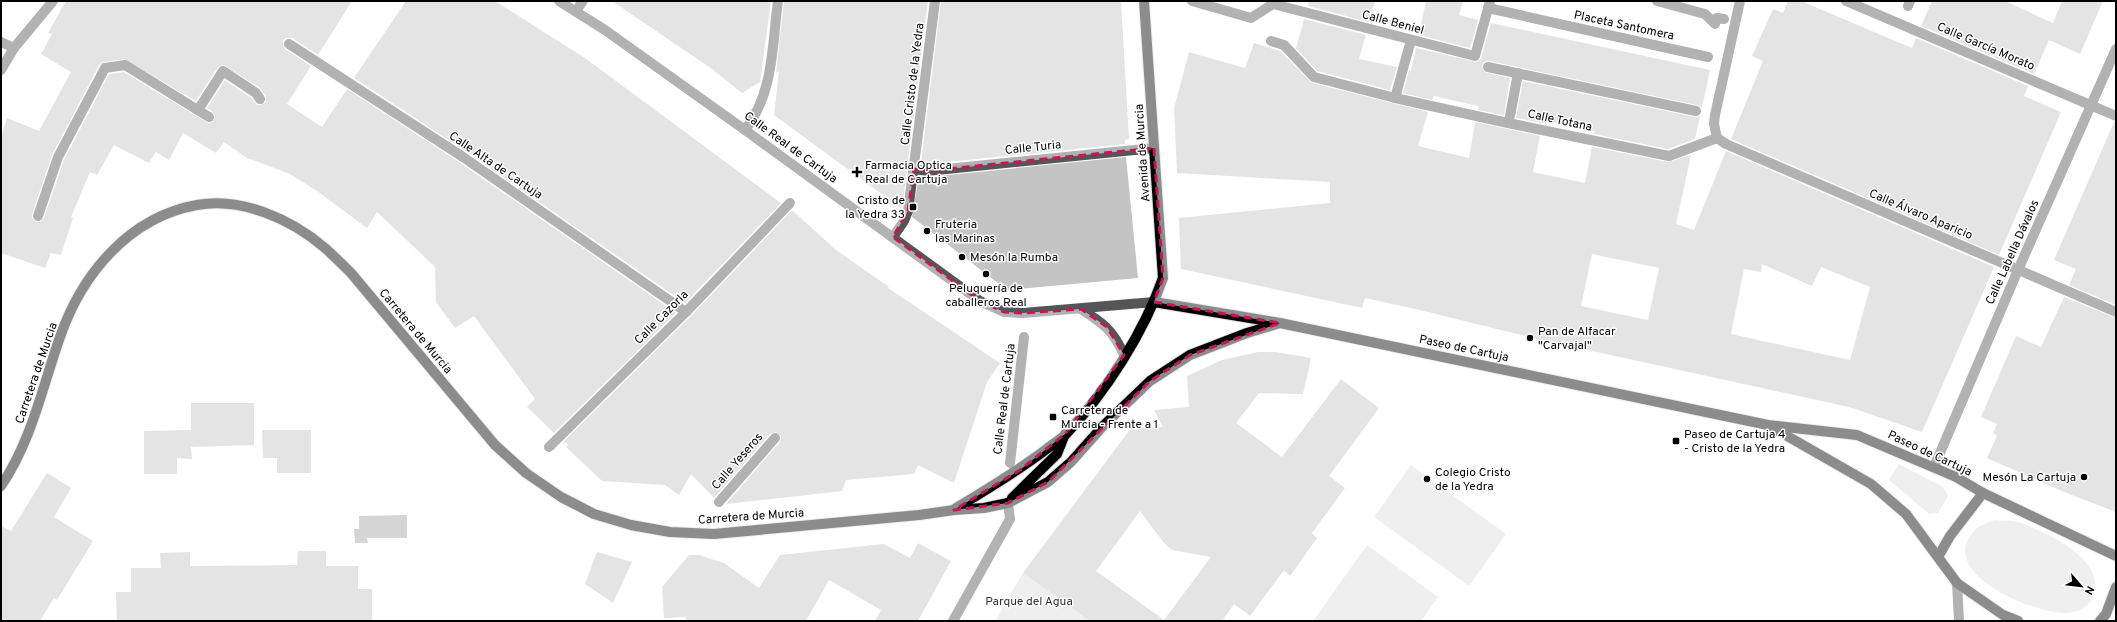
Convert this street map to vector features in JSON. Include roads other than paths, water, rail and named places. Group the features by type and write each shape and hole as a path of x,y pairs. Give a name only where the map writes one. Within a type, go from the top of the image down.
{"main road":[{"name":"Avenida de Murcia","path":"1144,1 1163,278 1154,302"},
{"name":"Carretera de Murcia","path":"1,486 18,458 34,423 60,336 76,302 93,274 111,251 134,230 158,216 181,207 208,203 234,204 265,213 300,230 325,248 351,274 495,445 526,473 560,497 594,514 631,525 662,530 714,534 919,515 954,510 984,508 1008,503 1048,482 1071,462 1095,434 1150,381 1190,355 1246,333 1280,323"},
{"name":"Paseo de Cartuja","path":"1154,302 1280,323 1768,425 1857,435 1956,477 1983,493 2116,556"},
{"name":"Carretera de Murcia","path":"954,510 1020,470 1065,434 1095,399 1124,355 1154,302"},
{"name":"Paseo de Cartuja","path":"1768,425 1871,484 1906,514 1957,583 2003,615 2018,621"},
{"name":"Carretera de Murcia","path":"1008,503 1057,454 1065,434"},
{"path":"1938,557 1950,536 1983,493"},
{"path":"2100,621 2106,614 2116,587"}],"street":[{"path":"1,70 14,48 53,1"},
{"name":"Calle Real de Cartuja","path":"559,1 576,11 745,130 980,302 1004,312 1023,313 1154,302"},
{"path":"576,11 582,1"},
{"path":"745,130 754,118 767,88 778,1"},
{"name":"Calle Cristo de la Yedra","path":"893,237 904,221 908,211 935,1"},
{"name":"Calle Beniel","path":"1192,1 1251,18 1273,4 1475,56 1489,5"},
{"path":"1657,1 1705,14 1715,24 1717,18 1724,19"},
{"path":"1717,138 1714,124 1715,115 1740,1"},
{"name":"Calle García Morato","path":"1846,1 2116,116"},
{"name":"Placeta Santomera","path":"1489,5 1708,57"},
{"path":"1396,98 1411,40"},
{"name":"Calle Totana","path":"1271,41 1284,45 1314,77 1396,98 1669,156 1717,138"},
{"path":"1,42 14,48"},
{"name":"Calle Alta de Cartuja","path":"289,44 463,157 686,312"},
{"name":"Calle Labella Dávalos","path":"1934,467 2018,270 2116,49"},
{"path":"38,216 58,157 105,68 125,65 209,117"},
{"path":"1488,67 1696,111"},
{"path":"198,110 223,71 256,93 260,99"},
{"path":"1510,116 1518,73"},
{"name":"Calle Álvaro Aparicio","path":"1717,138 1733,147 2116,312"},
{"name":"Calle Turia","path":"914,170 926,171 1154,148"},
{"name":"Calle Cazorla","path":"549,447 686,312 790,203"},
{"path":"1081,309 1107,327 1118,342 1124,355"},
{"name":"Calle Real de Cartuja","path":"1010,463 1024,337"},
{"name":"Calle Yeseros","path":"719,502 775,438"},
{"path":"953,621 1010,519 1008,503"},
{"path":"1957,583 1959,621"}],"place":[{"name":"Farmacia Optica Real de Cartuja","path":"857,172"},
{"name":"Cristo de la Yedra 33","path":"913,207"},
{"name":"Fruteria las Marinas","path":"927,231"},
{"name":"Mesón la Rumba","path":"962,257"},
{"name":"Peluquería de caballeros Real","path":"986,274"},
{"name":"Pan de Alfacar \"Carvajal\"","path":"1530,338"},
{"name":"Carretera de Murcia - Frente a 1","path":"1053,417"},
{"name":"Paseo de Cartuja 4 - Cristo de la Yedra","path":"1676,441"},
{"name":"Mesón La Cartuja","path":"2084,477"},
{"name":"Colegio Cristo de la Yedra","path":"1427,479"}],"park label":[{"name":"Parque del Agua","path":"1029,601"}]}
